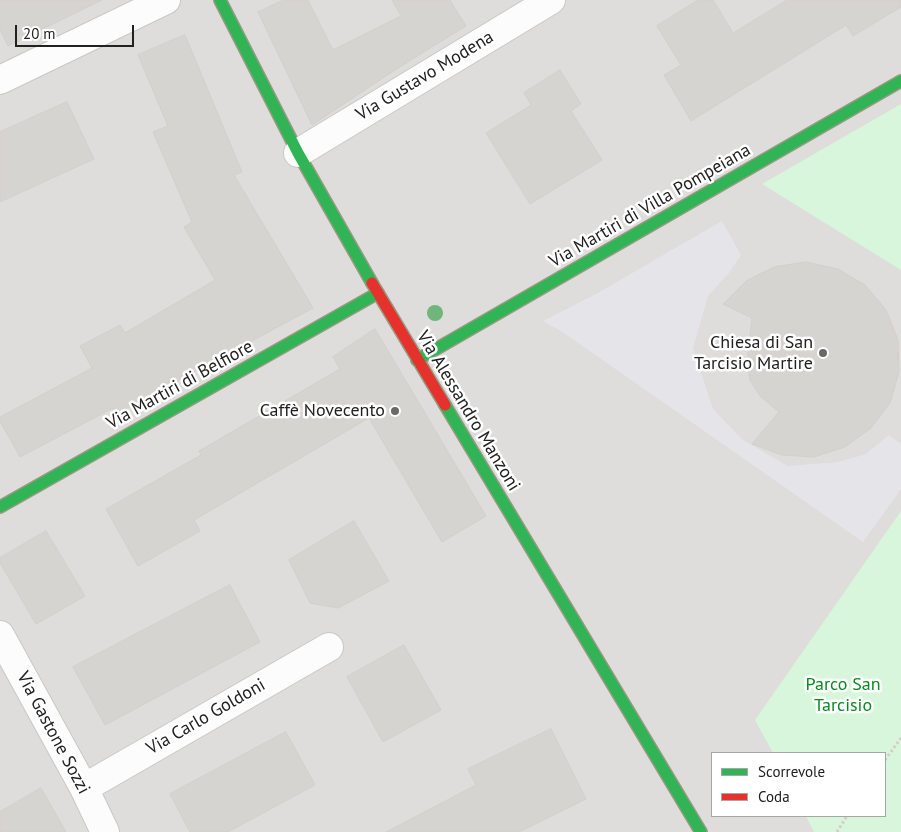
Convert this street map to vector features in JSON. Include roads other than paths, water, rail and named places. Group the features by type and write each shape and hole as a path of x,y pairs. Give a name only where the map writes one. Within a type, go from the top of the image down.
{"street":[{"path":"0,80 166,0"},
{"name":"Via Alessandro Manzoni","path":"220,0 298,153 378,293 697,831"},
{"name":"Via Gustavo Modena","path":"298,153 552,0"},
{"name":"Via Martiri di Villa Pompeiana","path":"417,360 901,81"},
{"name":"Via Martiri di Belfiore","path":"0,507 378,293"},
{"name":"Via Gastone Sozzi","path":"0,635 84,788 105,832"},
{"name":"Via Carlo Goldoni","path":"84,788 329,647"}],"place":[{"name":"Chiesa di San Tarcisio Martire","path":"823,353"},
{"name":"Caffè Novecento","path":"395,411"}],"park label":[{"name":"Parco San Tarcisio","path":"843,695"}]}
